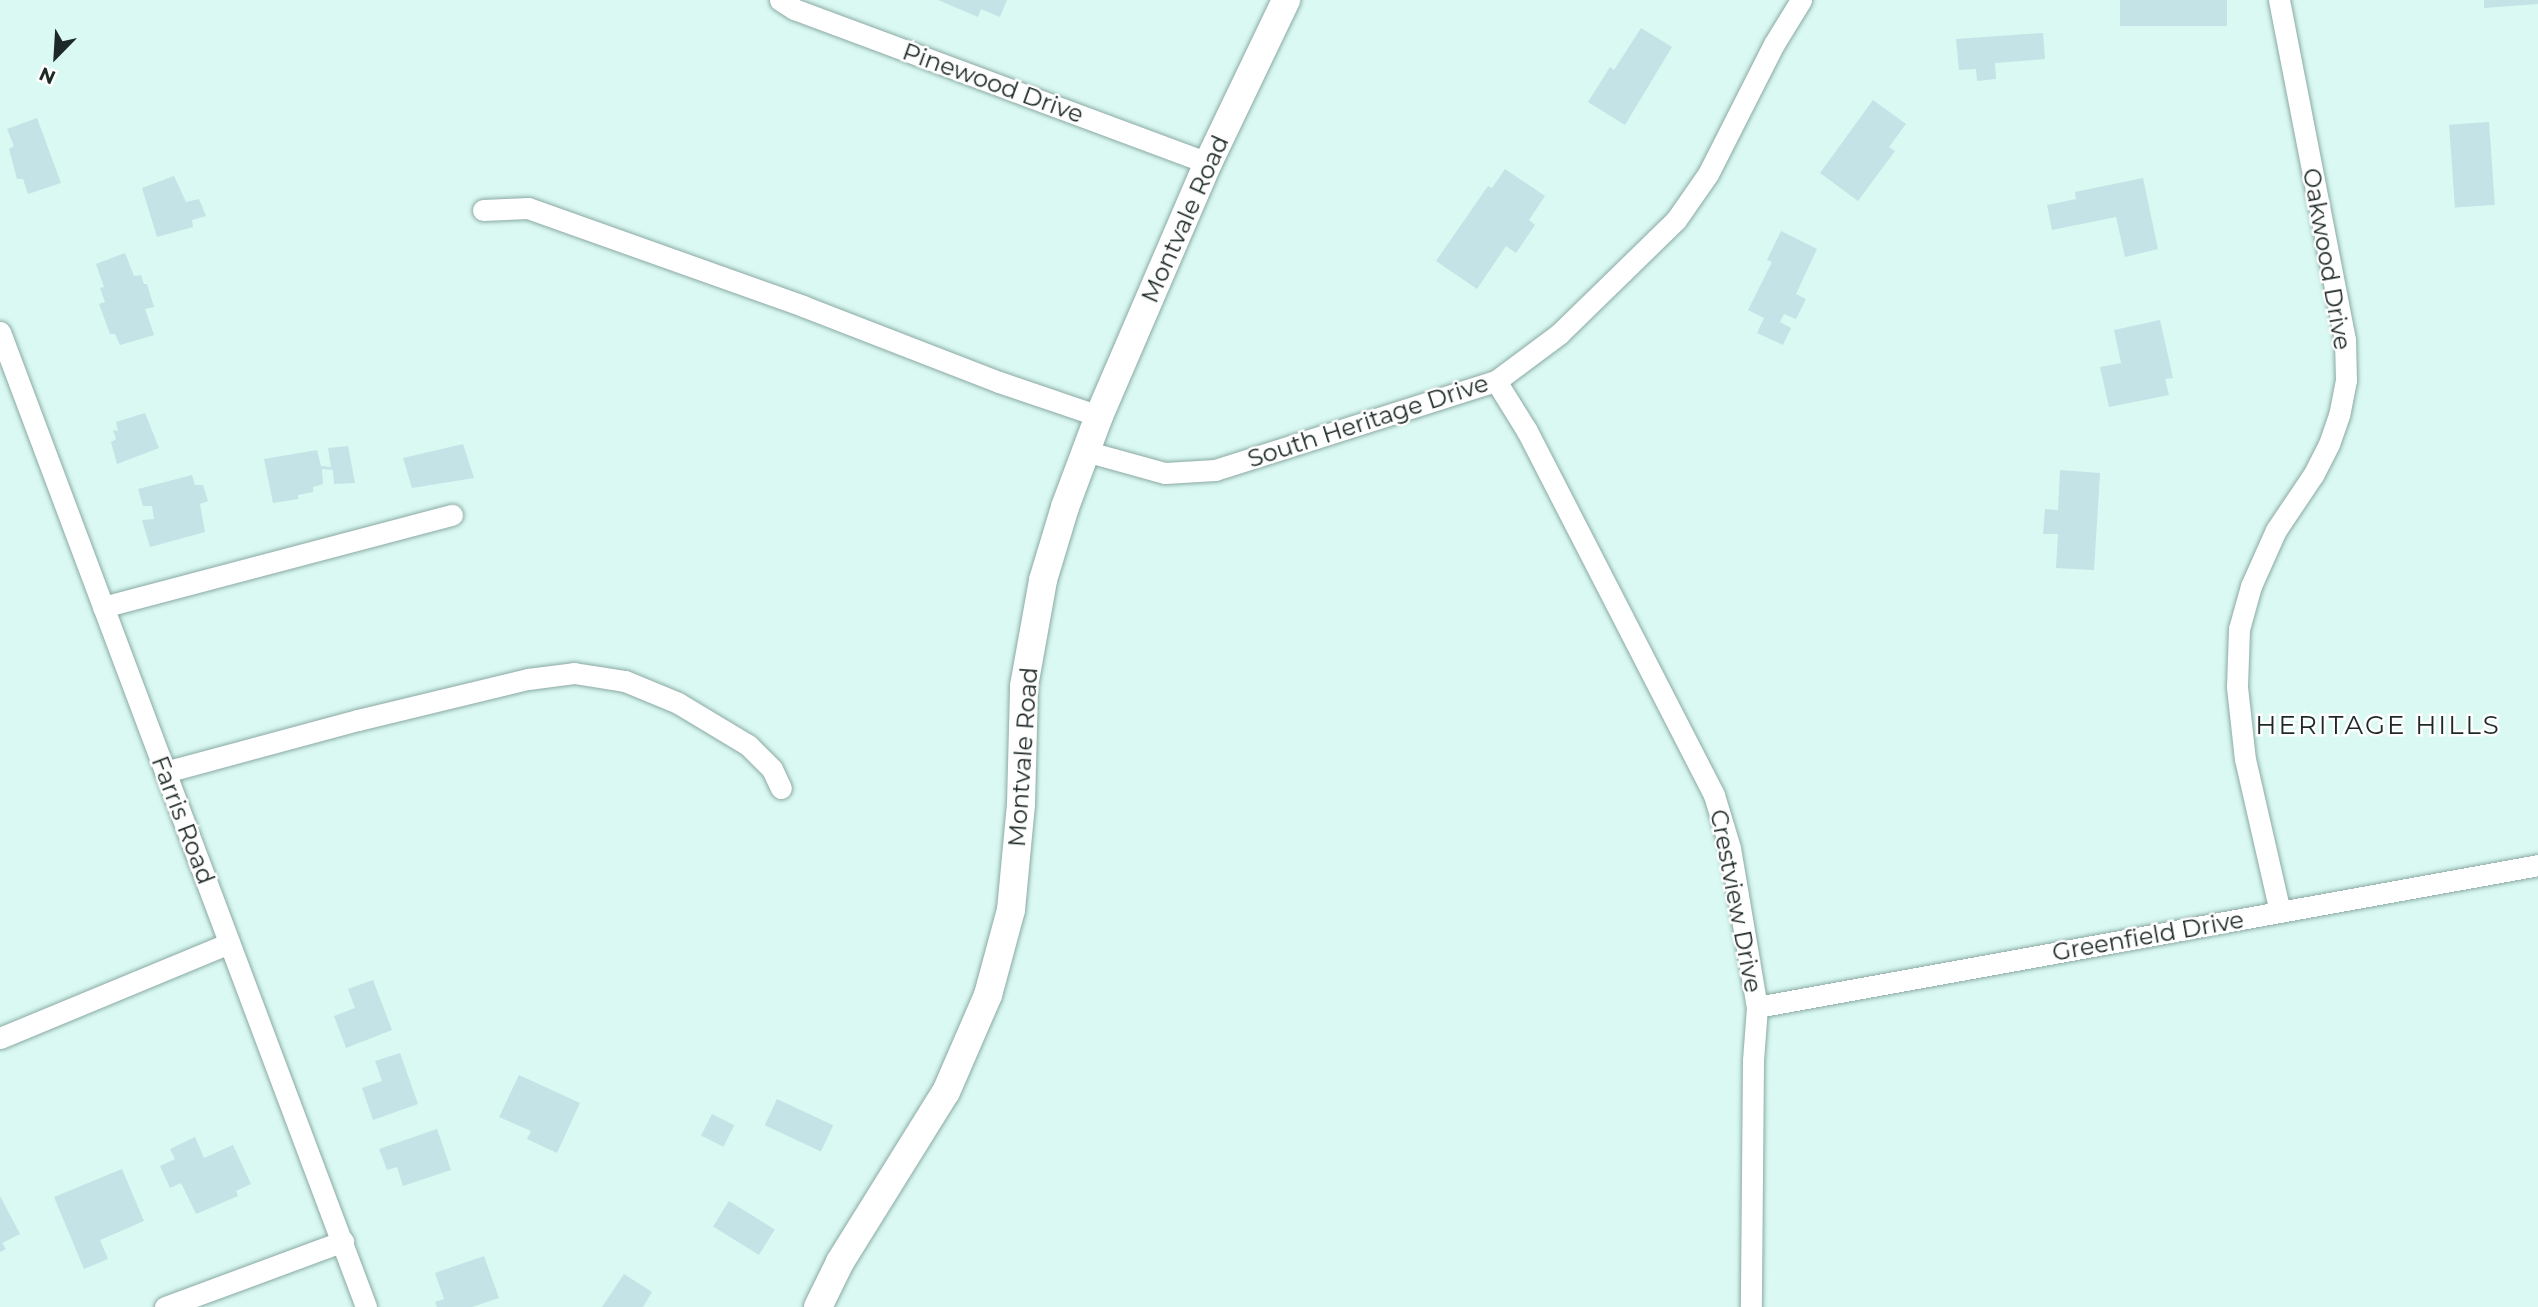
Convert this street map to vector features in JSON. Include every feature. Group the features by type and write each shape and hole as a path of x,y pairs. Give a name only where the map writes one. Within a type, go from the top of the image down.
{"main road":[{"name":"Montvale Road","path":"818,1307 840,1262 946,1092 988,995 1010,910 1021,804 1024,686 1043,580 1099,416 1208,163 1286,0"}],"street":[{"name":"Pinewood Drive","path":"780,0 794,9 1208,163"},
{"name":"South Heritage Drive","path":"1085,451 1165,472 1215,470 1496,381 1559,334 1675,220 1708,174 1801,0"},
{"name":"Oakwood Drive","path":"2279,0 2345,340 2346,380 2339,415 2329,444 2313,475 2276,530 2251,586 2239,629 2237,687 2245,759 2280,912"},
{"path":"483,210 528,208 803,306 999,382 1099,416"},
{"name":"Farris Road","path":"0,332 366,1307"},
{"name":"Crestview Drive","path":"1496,381 1534,444 1714,795 1730,848 1757,1007 1753,1060 1751,1307"},
{"path":"103,607 452,515"},
{"path":"165,772 358,720 528,679 573,673 625,681 678,703 748,745 772,768 780,788"},
{"name":"Greenfield Drive","path":"1757,1007 2538,865"},
{"path":"0,1038 229,943"},
{"path":"164,1307 343,1241"}],"building":[{"path":"938,0 1007,0 1000,17 981,9 978,17"},
{"path":"2120,0 2227,0 2227,26 2120,26"},
{"path":"2484,0 2538,0 2538,4 2484,8"},
{"path":"1641,28 1672,47 1625,125 1588,102 1610,67 1614,70"},
{"path":"2043,33 2045,59 1995,63 1996,79 1977,81 1976,69 1959,70 1956,39"},
{"path":"1873,100 1906,124 1889,147 1895,151 1858,201 1820,173"},
{"path":"37,118 61,183 28,194 23,179 17,179 9,149 14,146 7,129"},
{"path":"2489,122 2495,205 2455,208 2449,125"},
{"path":"1505,169 1545,196 1529,220 1535,225 1516,253 1506,246 1477,289 1436,261 1488,186 1492,188"},
{"path":"174,176 186,202 199,199 206,216 192,220 193,227 157,237 142,188"},
{"path":"2143,178 2158,249 2125,257 2116,217 2052,230 2047,205 2076,199 2075,192"},
{"path":"1781,231 1817,249 1796,294 1806,299 1796,319 1784,314 1780,322 1791,328 1783,345 1757,333 1764,318 1748,310 1772,262 1767,260"},
{"path":"125,253 134,276 141,275 144,284 147,284 154,307 145,309 154,335 120,345 115,334 110,334 99,304 105,302 100,288 104,287 96,264"},
{"path":"2160,320 2173,378 2165,379 2169,395 2109,407 2100,367 2121,363 2114,330"},
{"path":"145,413 159,448 117,464 111,442 116,439 113,430 118,431 116,422"},
{"path":"463,444 474,478 412,488 403,458"},
{"path":"348,446 355,483 334,484 333,470 322,469 323,484 313,487 313,492 298,495 298,499 273,503 264,459 317,450 321,466 331,467 328,448"},
{"path":"2060,470 2100,473 2094,570 2056,568 2058,534 2043,534 2045,509 2058,510"},
{"path":"192,475 195,485 203,485 208,501 200,504 205,532 150,547 142,520 154,519 152,506 143,506 138,489"},
{"path":"373,980 392,1030 346,1048 334,1016 355,1008 348,989"},
{"path":"400,1053 418,1104 373,1120 362,1088 382,1081 375,1061"},
{"path":"519,1075 580,1103 557,1153 527,1139 531,1131 499,1117"},
{"path":"777,1099 833,1125 821,1151 765,1125"},
{"path":"712,1114 734,1125 723,1147 701,1135"},
{"path":"437,1129 451,1170 403,1186 397,1167 387,1170 379,1149"},
{"path":"195,1137 204,1158 233,1145 251,1184 236,1191 238,1196 196,1214 181,1183 170,1188 160,1166 175,1159 170,1149"},
{"path":"122,1169 144,1221 100,1240 108,1259 84,1269 54,1197"},
{"path":"0,1196 20,1234 2,1243 6,1249 0,1252"},
{"path":"729,1201 775,1230 759,1255 713,1226"},
{"path":"484,1256 499,1298 472,1307 437,1307 435,1302 444,1299 435,1273"},
{"path":"624,1274 652,1292 643,1307 602,1307"}],"district":[{"name":"HERITAGE HILLS","path":"2378,726"}]}
